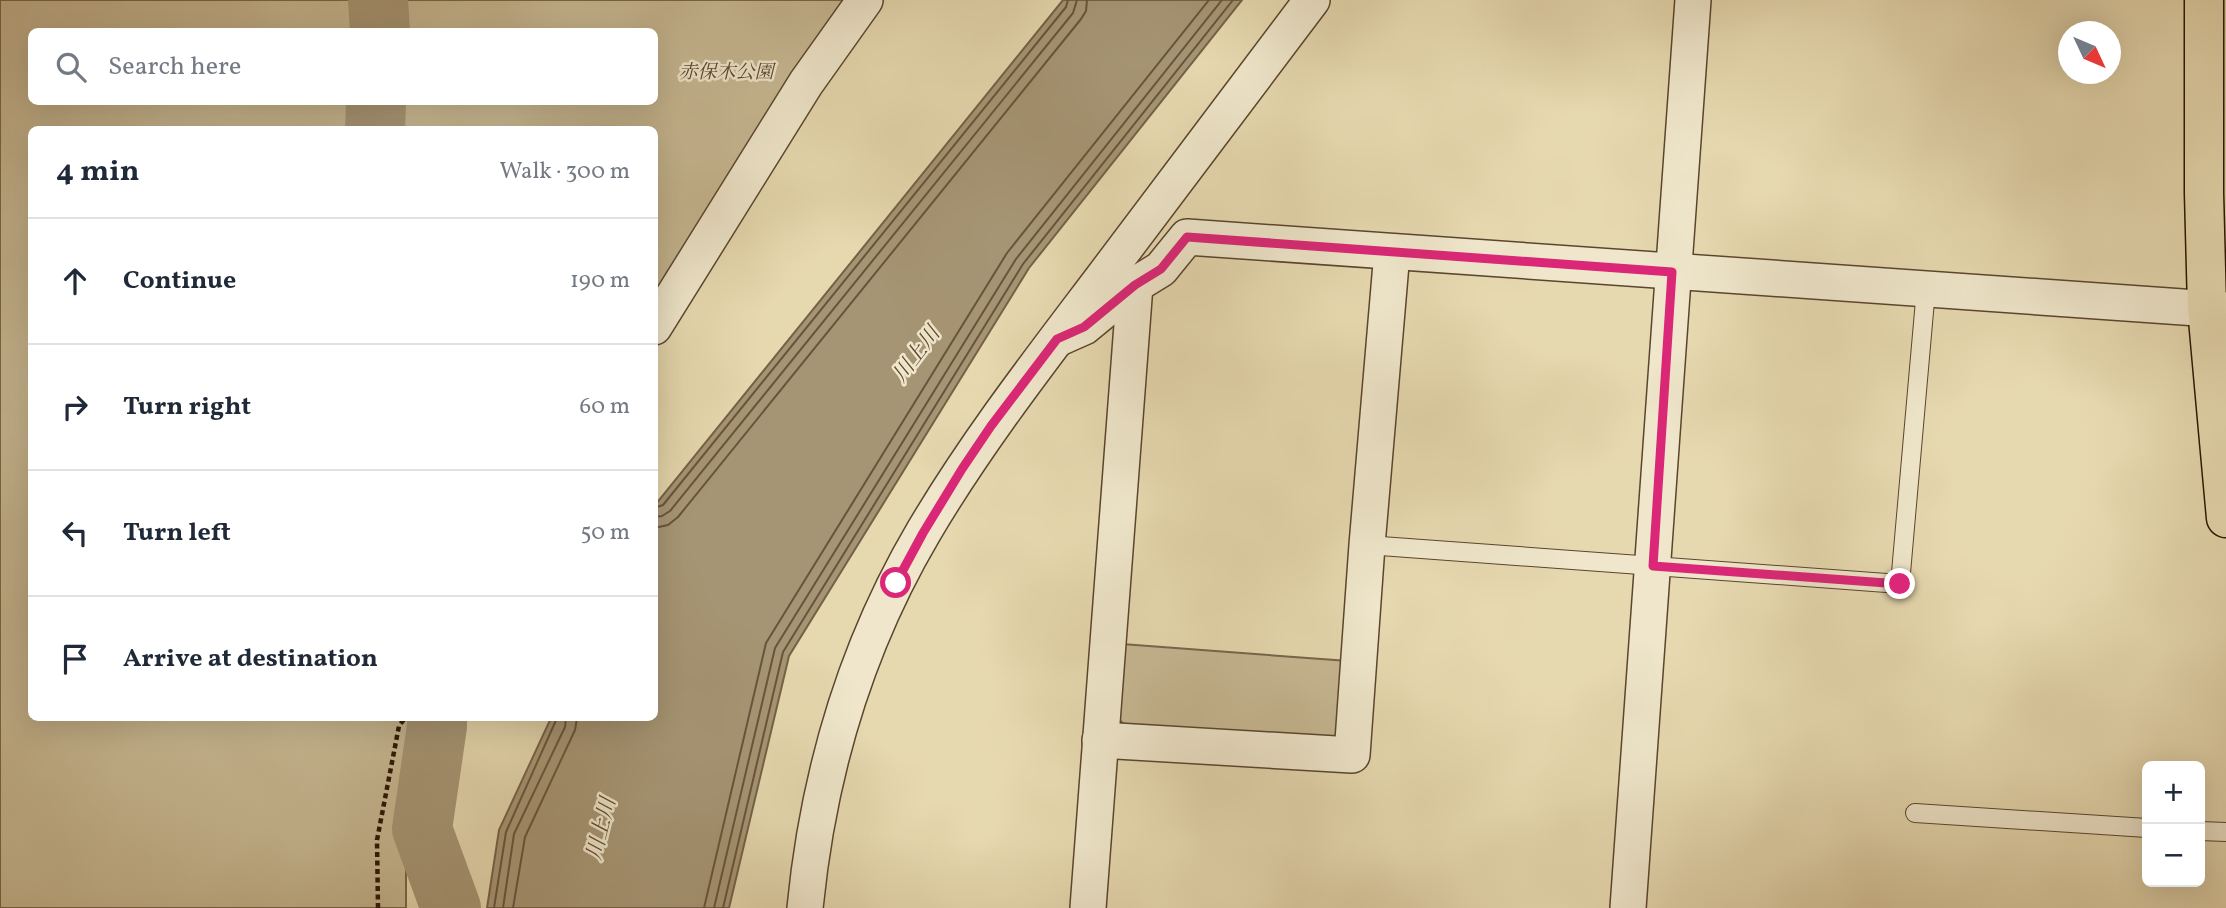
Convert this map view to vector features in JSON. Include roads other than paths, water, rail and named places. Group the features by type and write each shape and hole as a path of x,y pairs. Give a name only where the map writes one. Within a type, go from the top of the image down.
{"main road":[{"path":"2204,0 2203,179 2217,309 2226,518"}],"street":[{"path":"658,321 806,83 865,0"},
{"path":"806,908 809,869 821,797 839,725 896,583 923,533 991,426 1312,0"},
{"path":"1629,908 1693,0"},
{"path":"1057,339 1084,327 1135,285 1161,269 1187,237 2217,309"},
{"path":"1100,740 1352,755 1392,252"},
{"path":"1088,908 1135,285"}],"lane":[{"path":"1367,545 1900,584 1926,289"},
{"path":"1916,813 2142,828"},
{"path":"2205,831 2226,832"}],"water":[{"name":"川上川","path":"1063,0 1242,0 1029,268 789,656 729,908 487,908 499,830 550,721 658,721 658,501"}],"waterway":[{"path":"378,0 380,28"},
{"path":"375,126 376,105"},
{"path":"437,721 422,829 451,908"}],"park label":[{"name":"赤保木公園","path":"726,73"}]}
